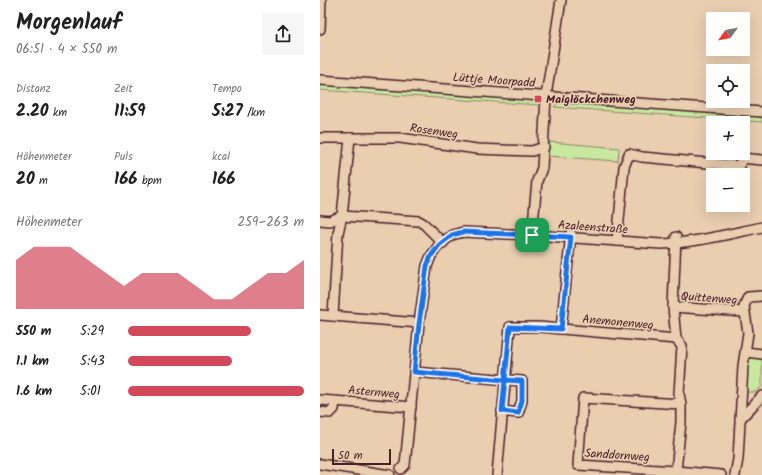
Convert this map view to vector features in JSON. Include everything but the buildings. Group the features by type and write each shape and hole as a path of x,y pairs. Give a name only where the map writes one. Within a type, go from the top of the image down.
{"street":[{"path":"320,29 321,0"},
{"path":"532,235 537,181 542,168 546,96 561,0"},
{"name":"Lüttje Moorpadd","path":"320,80 762,112"},
{"name":"Rosenweg","path":"320,138 400,138 478,149 532,151 544,147"},
{"path":"333,316 338,233 342,216 350,138"},
{"path":"617,241 624,167 628,154 642,158 740,166 741,158 762,160"},
{"path":"320,220 330,221 342,216 419,221 443,243"},
{"name":"Azaleenstraße","path":"401,469 404,465 419,324 427,266 431,256 452,235 463,232 532,235 571,234 617,241 661,244 676,240 762,227"},
{"path":"561,329 571,234"},
{"path":"676,240 673,307 676,338 682,346 679,394 681,404 681,422 676,472"},
{"name":"Quittenweg","path":"734,475 738,459 743,366 748,333 744,306 748,297 762,296"},
{"name":"Quittenweg","path":"673,307 744,312"},
{"path":"320,315 419,324"},
{"name":"Anemonenweg","path":"505,380 510,327 561,329 676,338"},
{"path":"746,352 760,354"},
{"path":"414,372 522,381 522,401 518,413 502,411"},
{"path":"497,475 505,380"},
{"path":"740,419 762,396"},
{"name":"Sanddornweg","path":"681,404 583,398 578,465 721,475"},
{"name":"Asternweg","path":"320,400 411,407"},
{"name":"Asternweg","path":"320,412 330,413 334,409 335,401"},
{"path":"320,464 390,475"}],"green space":[{"path":"320,83 539,100 539,105 320,90"},
{"path":"560,101 749,116 706,116 706,118 554,107"},
{"path":"750,116 762,117 762,122 750,121"},
{"path":"550,142 619,148 618,161 548,156"},
{"path":"747,357 762,358 762,386 756,392 745,392"}],"place":[{"name":"Maiglöckchenweg","path":"538,99"}],"route":[{"path":"532,235 463,232 452,235 439,245 431,256 427,266 414,372 505,380 502,411 518,413 522,401 522,381 505,380 510,327 561,329 571,237 532,235"}]}
